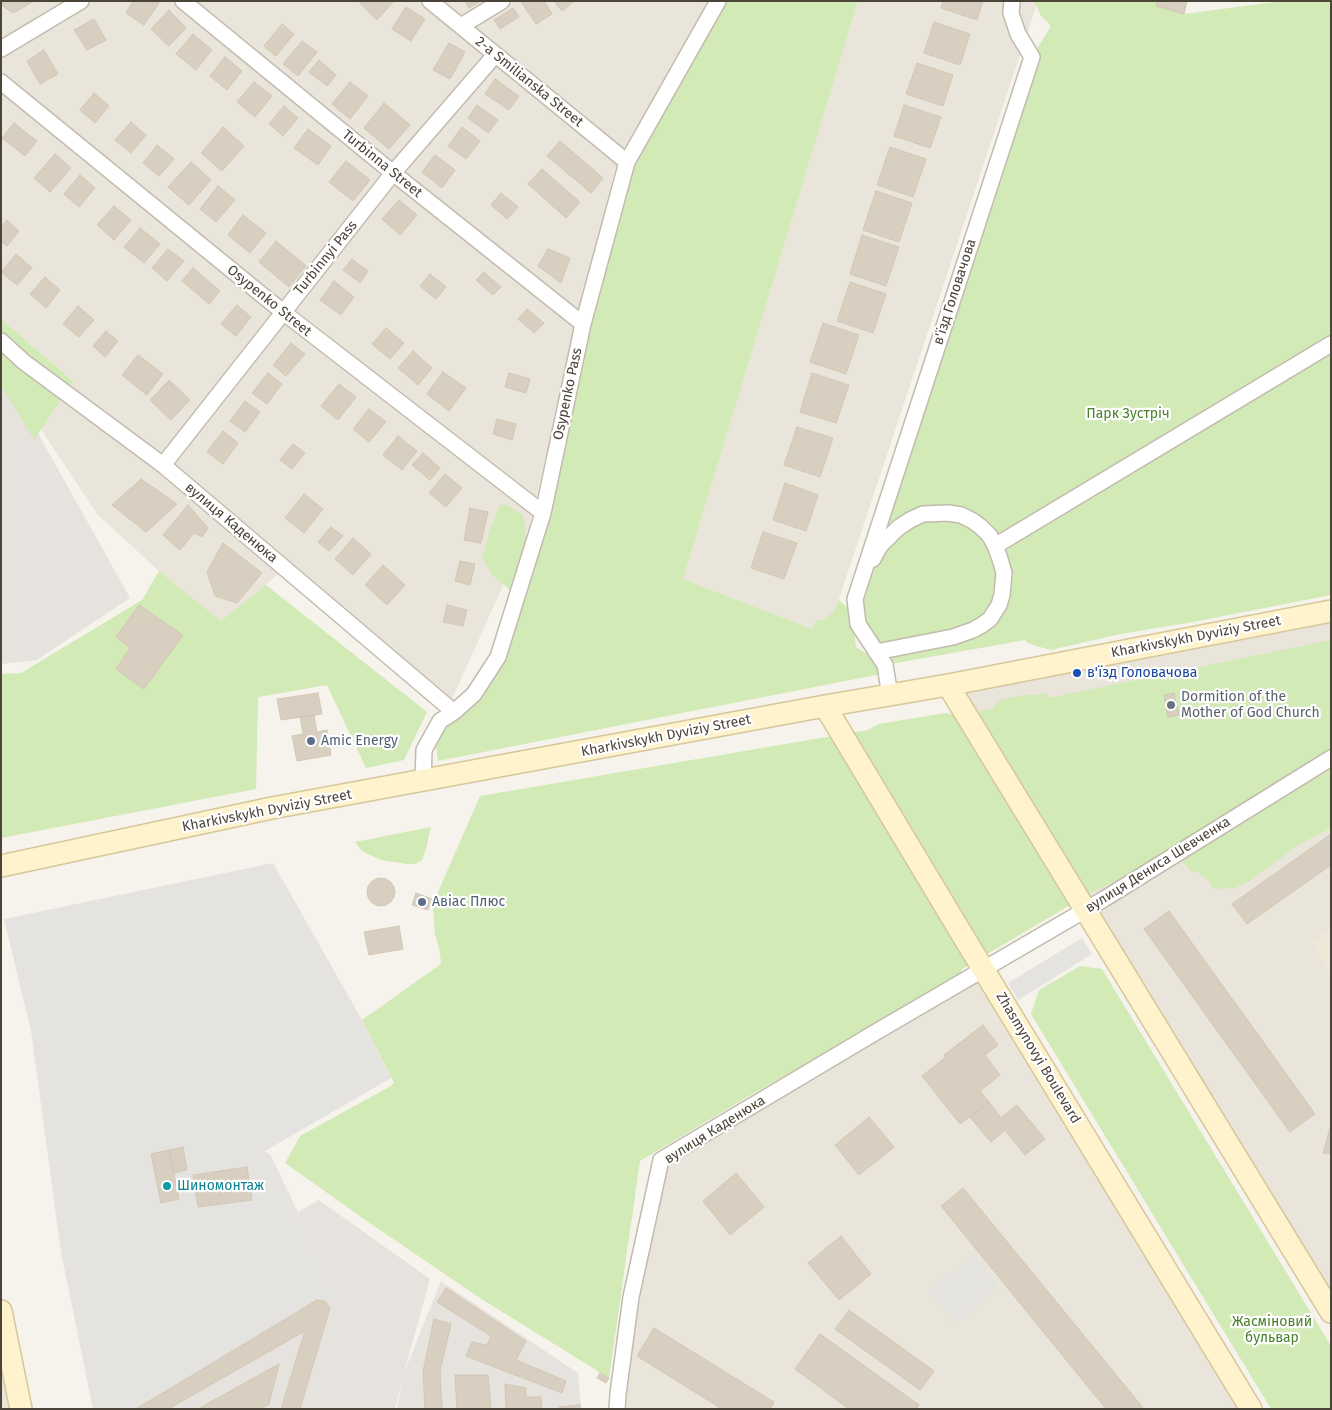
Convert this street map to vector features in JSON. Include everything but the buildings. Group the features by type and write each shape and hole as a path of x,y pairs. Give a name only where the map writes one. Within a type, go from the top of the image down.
{"street":[{"path":"1,49 81,1"},
{"name":"Turbinna Street","path":"183,1 393,173 582,324"},
{"name":"2-a Smilianska Street","path":"430,1 627,162"},
{"path":"461,26 502,1"},
{"name":"Osypenko Pass","path":"422,781 424,750 440,722 474,694 498,657 543,512 582,324 627,162 718,1"},
{"name":"в'їзд Головачова","path":"890,696 885,665 858,624 854,599 1032,57 1018,34 1011,13 1012,1"},
{"name":"Turbinnyi Pass","path":"162,465 393,173 495,55"},
{"name":"Osypenko Street","path":"1,82 282,312 543,512"},
{"name":"вулиця Каденюка","path":"1,341 24,362 162,465 454,712"},
{"path":"994,546 1331,344"},
{"path":"862,578 880,546 898,528 923,514 936,513 961,515 981,527 990,536 1004,573 999,605 990,618 982,625 964,634 876,652"},
{"name":"Kharkivskykh Dyviziy Street","path":"1,866 272,808 825,706 890,696 1331,611"},
{"path":"948,685 1331,1312"},
{"name":"Zhasmynovyi Boulevard","path":"825,706 1251,1409"},
{"name":"вулиця Дениса Шевченка","path":"984,970 1086,910 1331,758"},
{"name":"вулиця Каденюка","path":"617,1409 631,1297 661,1160 984,970"},
{"path":"1,1311 21,1409"}],"shaded area":[{"path":"1,1 710,1 615,170 528,530 452,699 291,562 221,622 159,571 97,514 38,425 73,381 1,319"},
{"path":"858,1 1038,1 827,635 683,579"},
{"path":"1,367 130,598 37,660 1,664"},
{"path":"1331,612 1331,1312 948,685"},
{"path":"273,863 362,1020 391,1078 265,1151 271,1156 337,1294 129,1409 93,1409 61,1252 31,1031 4,919"},
{"path":"1331,930 1331,974 1312,941"},
{"path":"1082,938 1092,954 1018,1000 1008,983"},
{"path":"984,970 1251,1409 617,1409 661,1160"},
{"path":"319,1200 430,1279 404,1373 441,1281 578,1373 581,1409 397,1409 402,1382 395,1409 129,1409 337,1294 298,1212"},
{"path":"973,1255 999,1287 955,1324 928,1292"},
{"path":"1,1369 10,1409 1,1409"}],"green space":[{"path":"724,1 858,1 683,579 812,629 816,621 824,620 830,615 839,600 852,612 856,647 876,660 881,674 438,761 435,738 471,705 520,595 511,591 491,574 482,557 490,530 500,505 507,505 523,515 527,539 532,550 632,171"},
{"name":"Парк Зустріч","path":"1034,1 1187,1 1184,14 1282,1 1331,1 1331,595 1188,623 1120,634 1051,650 1036,646 1025,640 885,665 855,599 1032,57 1051,26 1041,16"},
{"path":"1,319 73,381 34,440 1,385"},
{"path":"159,571 221,621 266,585 427,712 404,760 366,768 327,685 258,697 256,789 1,838 1,674 21,673 142,600"},
{"path":"1331,640 1331,828 1300,844 1248,882 1235,888 1213,889 1209,881 1197,872 1191,871 1171,853 1161,857 1087,895 962,969 959,975 900,1011 749,1096 640,1161 609,1378 483,1300 285,1163 300,1136 394,1083 362,1020 441,964 435,934 433,908 438,892 480,796 868,730 879,724 945,713 958,715 993,709 995,704 1001,700 1012,697 1048,693 1048,698"},
{"path":"431,827 422,860 415,864 381,860 362,851 355,842"},
{"name":"Жасміновий бульвар","path":"1080,966 1102,969 1331,1346 1331,1409 1271,1409 1031,1014 1039,990"}],"place":[{"name":"в'їзд Головачова","path":"1077,673"},
{"name":"Dormition of the Mother of God Church","path":"1171,705"},
{"name":"Amic Energy","path":"311,741"},
{"name":"Авіас Плюс","path":"422,902"},
{"name":"Шиномонтаж","path":"167,1186"}]}
